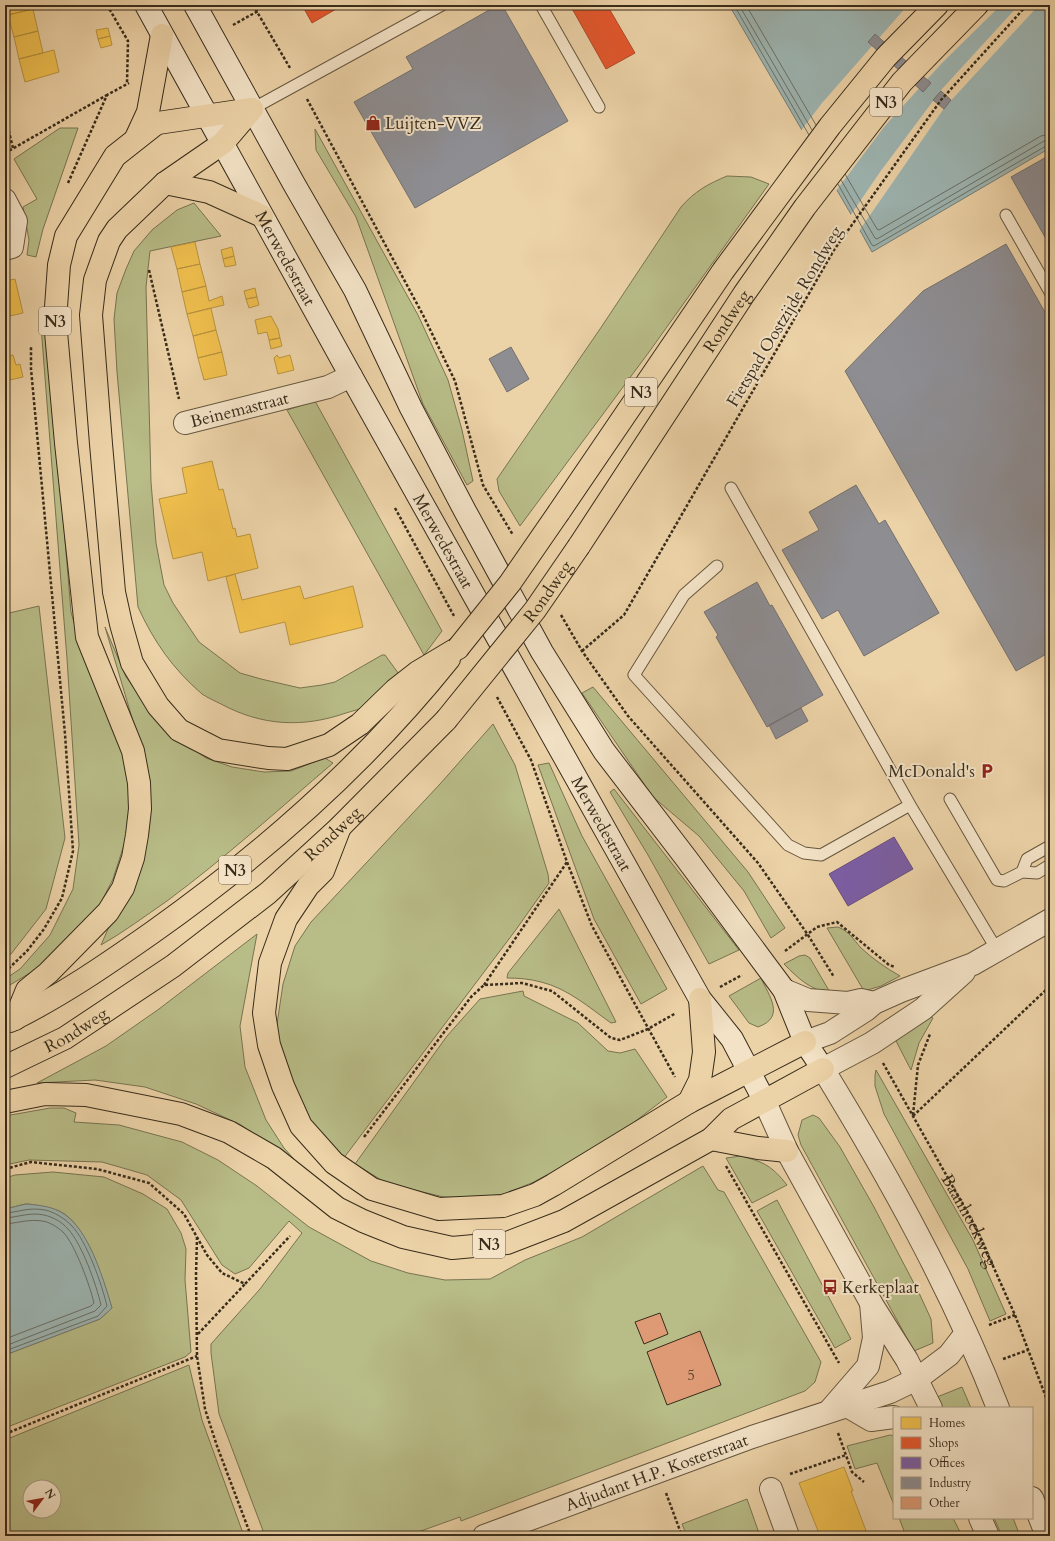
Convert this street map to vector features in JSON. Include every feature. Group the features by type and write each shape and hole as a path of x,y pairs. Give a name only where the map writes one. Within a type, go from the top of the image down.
{"main road":[{"name":"Merwedestraat","path":"146,5 351,376 700,999 732,1039 748,1072"},
{"name":"Merwedestraat","path":"195,5 252,109 355,290 411,408 542,652 604,751 784,990 805,1042 823,1070"},
{"name":"Rondweg","path":"10,1021 56,997 94,974 191,905 269,843 349,771 422,679 458,648 510,583 723,271 830,126 886,57 936,5"},
{"name":"Rondweg","path":"5,1067 65,1038 173,966 268,894 340,827 446,720 535,610 579,546 744,294 805,207 902,82 977,5"},
{"path":"135,139 148,112 162,35"},
{"path":"207,115 252,109"},
{"path":"223,143 252,109"},
{"name":"N3","path":"10,1021 27,990 48,973 75,947 112,906 124,888 133,858 140,809 139,783 133,751 87,638 66,443 55,321 59,265 66,236 115,156 135,139 158,123 207,115"},
{"name":"N3","path":"223,143 165,183 117,228 109,241 95,280 91,315 100,444 114,592 132,662 158,706 179,730 218,750 281,759 287,759 329,745 360,724 396,690 422,679"},
{"path":"165,183 209,192 262,216"},
{"path":"5,200 16,221 12,247 5,249"},
{"name":"Beinemastraat","path":"185,423 328,387 351,376"},
{"name":"N3","path":"340,827 323,871 308,886 286,919 270,963 264,1013 268,1045 283,1086 301,1126 334,1163 372,1189 438,1209 503,1206 534,1195 554,1185 689,1102 748,1072"},
{"path":"931,1407 907,1360 871,1303 787,1151 764,1100 748,1072 805,1042 830,1033 866,1010 874,1003 901,991 973,964 1050,920"},
{"path":"764,1100 872,1043 923,1009 973,964"},
{"path":"784,990 808,1000 848,1003 861,1000 874,1003"},
{"path":"689,1102 700,1080 704,1052 700,999"},
{"path":"823,1070 863,1135 914,1229 966,1333 998,1407"},
{"name":"N3","path":"5,1102 45,1094 86,1095 181,1114 229,1132 274,1158 337,1208 363,1221 403,1237 452,1248 508,1243 564,1221 710,1139 731,1119 764,1100"},
{"path":"710,1139 758,1148 787,1151"},
{"path":"871,1303 874,1338 868,1366 843,1401 871,1420 893,1417"},
{"name":"Adjudant H.P. Kosterstraat","path":"484,1536 843,1401 890,1392 917,1379 949,1355 966,1333"},
{"path":"771,1489 788,1536"},
{"path":"1033,1501 1046,1536"},
{"path":"980,1519 988,1536"}],"lane":[{"path":"252,109 442,5"},
{"path":"541,5 599,107"},
{"path":"1006,215 1050,292"},
{"path":"731,488 910,805 997,950"},
{"path":"717,566 684,595 634,674 788,845 804,853 821,855 910,805"},
{"path":"950,799 997,880 1004,881 1022,872 1036,873 1050,865"},
{"path":"1022,872 1027,859 1050,846"}],"path":[{"path":"108,5 128,41 127,84"},
{"path":"253,5 258,11 299,83"},
{"name":"Fietspad Oostzijde Rondweg","path":"582,651 624,615 828,259 941,100 1027,5"},
{"path":"5,153 107,95"},
{"path":"5,116 13,149"},
{"name":"Beinemastraat","path":"149,270 185,423"},
{"name":"Merwedestraat","path":"392,502 456,620"},
{"path":"497,697 530,760 592,926 648,1029"},
{"path":"364,1137 471,997 484,985 567,862"},
{"path":"484,985 522,983 552,991 611,1038 620,1040 648,1029 764,962 783,953 817,927 837,922 889,965 896,967"},
{"path":"913,1116 1050,986"},
{"path":"913,1116 918,1065 933,1028"},
{"name":"Baanhoekweg","path":"872,1043 978,1233 1015,1315 1050,1408"},
{"path":"710,1139 843,1401 846,1455 852,1472 864,1482"},
{"path":"5,1170 31,1162 97,1169 149,1183 184,1214 207,1255 222,1273 245,1284"},
{"path":"197,1235 197,1356 205,1409 217,1446 251,1536"},
{"path":"197,1334 290,1236"},
{"path":"5,1434 197,1356"},
{"path":"789,1474 846,1455"},
{"path":"657,1472 682,1536"}],"green space":[{"path":"60,128 78,128 43,229 36,257 27,255 29,240 23,207 37,199 14,159"},
{"path":"315,129 418,315 448,380 462,430 473,481 467,485 423,404 356,217 316,150"},
{"path":"727,176 751,177 769,184 649,352 520,526 499,491 497,479 600,329 681,207 702,188"},
{"path":"194,203 221,236 150,251 146,287 151,482 156,543 164,585 173,603 199,642 240,673 300,688 335,682 382,655 385,655 404,681 364,707 330,718 298,723 267,720 252,717 236,711 207,697 192,685 173,665 151,632 138,607 117,372 114,319 117,293 134,251 152,230 177,210"},
{"path":"47,324 71,612 85,661 127,764 132,820 113,879 96,912 48,962 5,988 5,979 20,969 50,935 73,889 79,845 67,659 41,326"},
{"path":"315,401 442,631 424,655 287,410"},
{"path":"39,606 65,838 46,909 11,954 5,958 5,614"},
{"path":"105,627 126,677 158,719 180,740 206,758 232,767 264,772 291,771 325,758 333,763 189,885 118,935 101,945 108,929 125,904 144,758"},
{"path":"593,687 748,872 785,928 771,938 744,891 699,836 653,797 582,693"},
{"path":"493,724 515,765 548,874 549,883 515,931 340,1163 310,1126 278,1050 277,1024 283,984 295,946 311,922 440,784"},
{"path":"549,763 582,836 667,989 641,1004 594,919 538,765"},
{"path":"614,789 739,950 709,964 648,855 610,792"},
{"path":"559,909 616,1022 611,1023 578,999 551,985 529,979 507,978 508,973"},
{"path":"838,927 848,933 870,956 900,976 881,986 864,991 827,928"},
{"path":"257,934 240,1026 245,1067 266,1120 284,1148 303,1169 241,1125 196,1104 145,1087 95,1080 37,1083 106,1046 159,1009"},
{"path":"805,955 810,958 831,994 823,992 805,983 784,964 799,956"},
{"path":"761,978 771,999 773,1012 771,1018 766,1023 758,1027 749,1023 729,996"},
{"path":"523,991 524,996 578,1023 608,1051 620,1053 635,1049 667,1097 612,1139 534,1182 504,1194 476,1198 444,1197 388,1184 355,1164 447,1036 480,999"},
{"path":"930,1016 933,1018 919,1043 911,1070 896,1041 912,1027"},
{"path":"876,1070 973,1240 1006,1314 990,1321 968,1269 884,1114 875,1086"},
{"path":"50,1108 64,1108 76,1113 74,1122 119,1125 182,1142 218,1160 257,1186 309,1227 371,1261 408,1273 445,1280 490,1279 525,1260 582,1237 703,1166 718,1190 724,1192 821,1362 815,1382 805,1391 461,1521 460,1517 407,1536 265,1536 219,1414 211,1344 260,1289 302,1233 289,1221 249,1268 235,1274 222,1265 181,1200 147,1175 102,1162 29,1160 5,1165 5,1116"},
{"path":"813,1115 819,1118 840,1147 874,1207 931,1319 933,1343 914,1351 801,1145 798,1135 802,1120"},
{"path":"741,1156 756,1160 772,1169 787,1185 752,1203 726,1158"},
{"path":"53,1172 104,1177 143,1194 167,1209 181,1233 186,1249 185,1280 191,1352 185,1357 5,1428 5,1355 100,1319 112,1308 93,1254 78,1227 69,1217 59,1211 47,1207 26,1204 5,1209 5,1178 15,1175"},
{"path":"777,1200 851,1339 835,1348 757,1211"},
{"path":"189,1365 202,1420 244,1536 5,1536 5,1440"},
{"path":"962,1387 971,1407 942,1407 937,1397"},
{"path":"890,1435 893,1436 893,1503 877,1463 855,1469 847,1446"},
{"path":"747,1499 760,1536 687,1536 682,1524"},
{"path":"899,1519 954,1519 962,1536 906,1536"},
{"path":"994,1519 1013,1519 1020,1536 1002,1536"}],"water":[{"path":"729,5 1050,5 1050,148 872,252"},
{"path":"26,1204 39,1205 55,1209 69,1218 78,1228 86,1240 99,1268 112,1308 100,1319 5,1355 5,1209"}],"pier":[{"path":"908,5 1001,5 942,63 884,127 836,191 800,132 822,103"},
{"path":"1019,5 1039,5 945,107 859,231 850,216 880,172 942,89"}],"building: Homes":[{"path":"6,5 32,5 33,9 8,15"},
{"path":"33,9 38,31 14,37 8,15"},
{"path":"108,28 110,36 98,39 96,30"},
{"path":"38,31 43,53 19,59 14,37"},
{"path":"110,36 112,45 101,48 98,39"},
{"path":"54,50 59,72 25,82 19,59"},
{"path":"195,242 200,264 177,269 171,247"},
{"path":"232,247 234,256 223,259 221,250"},
{"path":"234,256 236,265 225,267 223,259"},
{"path":"200,264 206,286 182,292 177,269"},
{"path":"15,279 23,313 5,317 5,281"},
{"path":"206,286 209,301 222,296 224,305 187,314 182,292"},
{"path":"255,288 257,297 246,299 244,291"},
{"path":"257,297 259,305 249,308 246,299"},
{"path":"211,308 216,330 193,336 187,314"},
{"path":"271,316 278,329 280,338 269,340 267,332 258,334 255,320"},
{"path":"216,330 222,352 198,358 193,336"},
{"path":"280,338 282,346 271,349 269,340"},
{"path":"222,352 227,375 204,380 198,358"},
{"path":"13,355 16,365 20,364 23,377 5,381 5,357"},
{"path":"277,355 279,358 290,355 294,370 278,374 274,358"},
{"path":"5,431 9,449 5,450"},
{"path":"212,461 219,490 223,489 233,529 235,528 237,537 250,534 258,568 208,581 202,552 173,559 159,499 187,493 182,468"},
{"path":"235,574 242,600 300,586 304,599 353,586 363,627 290,645 285,622 240,633 226,577"},
{"path":"844,1467 853,1491 851,1491 868,1536 820,1536 799,1483"}],"building: Shops":[{"path":"302,5 343,5 312,23"},
{"path":"570,5 607,5 635,53 606,69"}],"building: Offices":[{"path":"894,837 913,869 848,906 829,874"}],"building: Industry":[{"path":"498,5 502,5 568,121 415,208 354,102 413,69 406,57"},
{"path":"875,34 931,83 923,92 868,42"},
{"path":"941,91 951,100 944,109 933,100"},
{"path":"1050,155 1050,246 1011,177"},
{"path":"1006,244 1050,321 1050,652 1016,671 845,371 923,291"},
{"path":"511,347 529,379 507,392 489,359"},
{"path":"856,485 879,524 885,520 939,613 864,656 838,610 822,619 782,550 819,530 809,512"},
{"path":"757,582 770,606 772,605 823,695 767,727 716,637 718,635 704,612"},
{"path":"801,708 808,721 776,739 769,725"}],"building: Other":[{"path":"660,1313 668,1334 644,1344 635,1322"},
{"path":"700,1331 721,1385 667,1405 647,1352"},
{"path":"26,1531 28,1536 19,1536 18,1534"}],"place":[{"name":"Luijten-VVZ","path":"373,123"},
{"name":"McDonald's","path":"987,771"},
{"name":"Kerkeplaat","path":"830,1287"}]}
